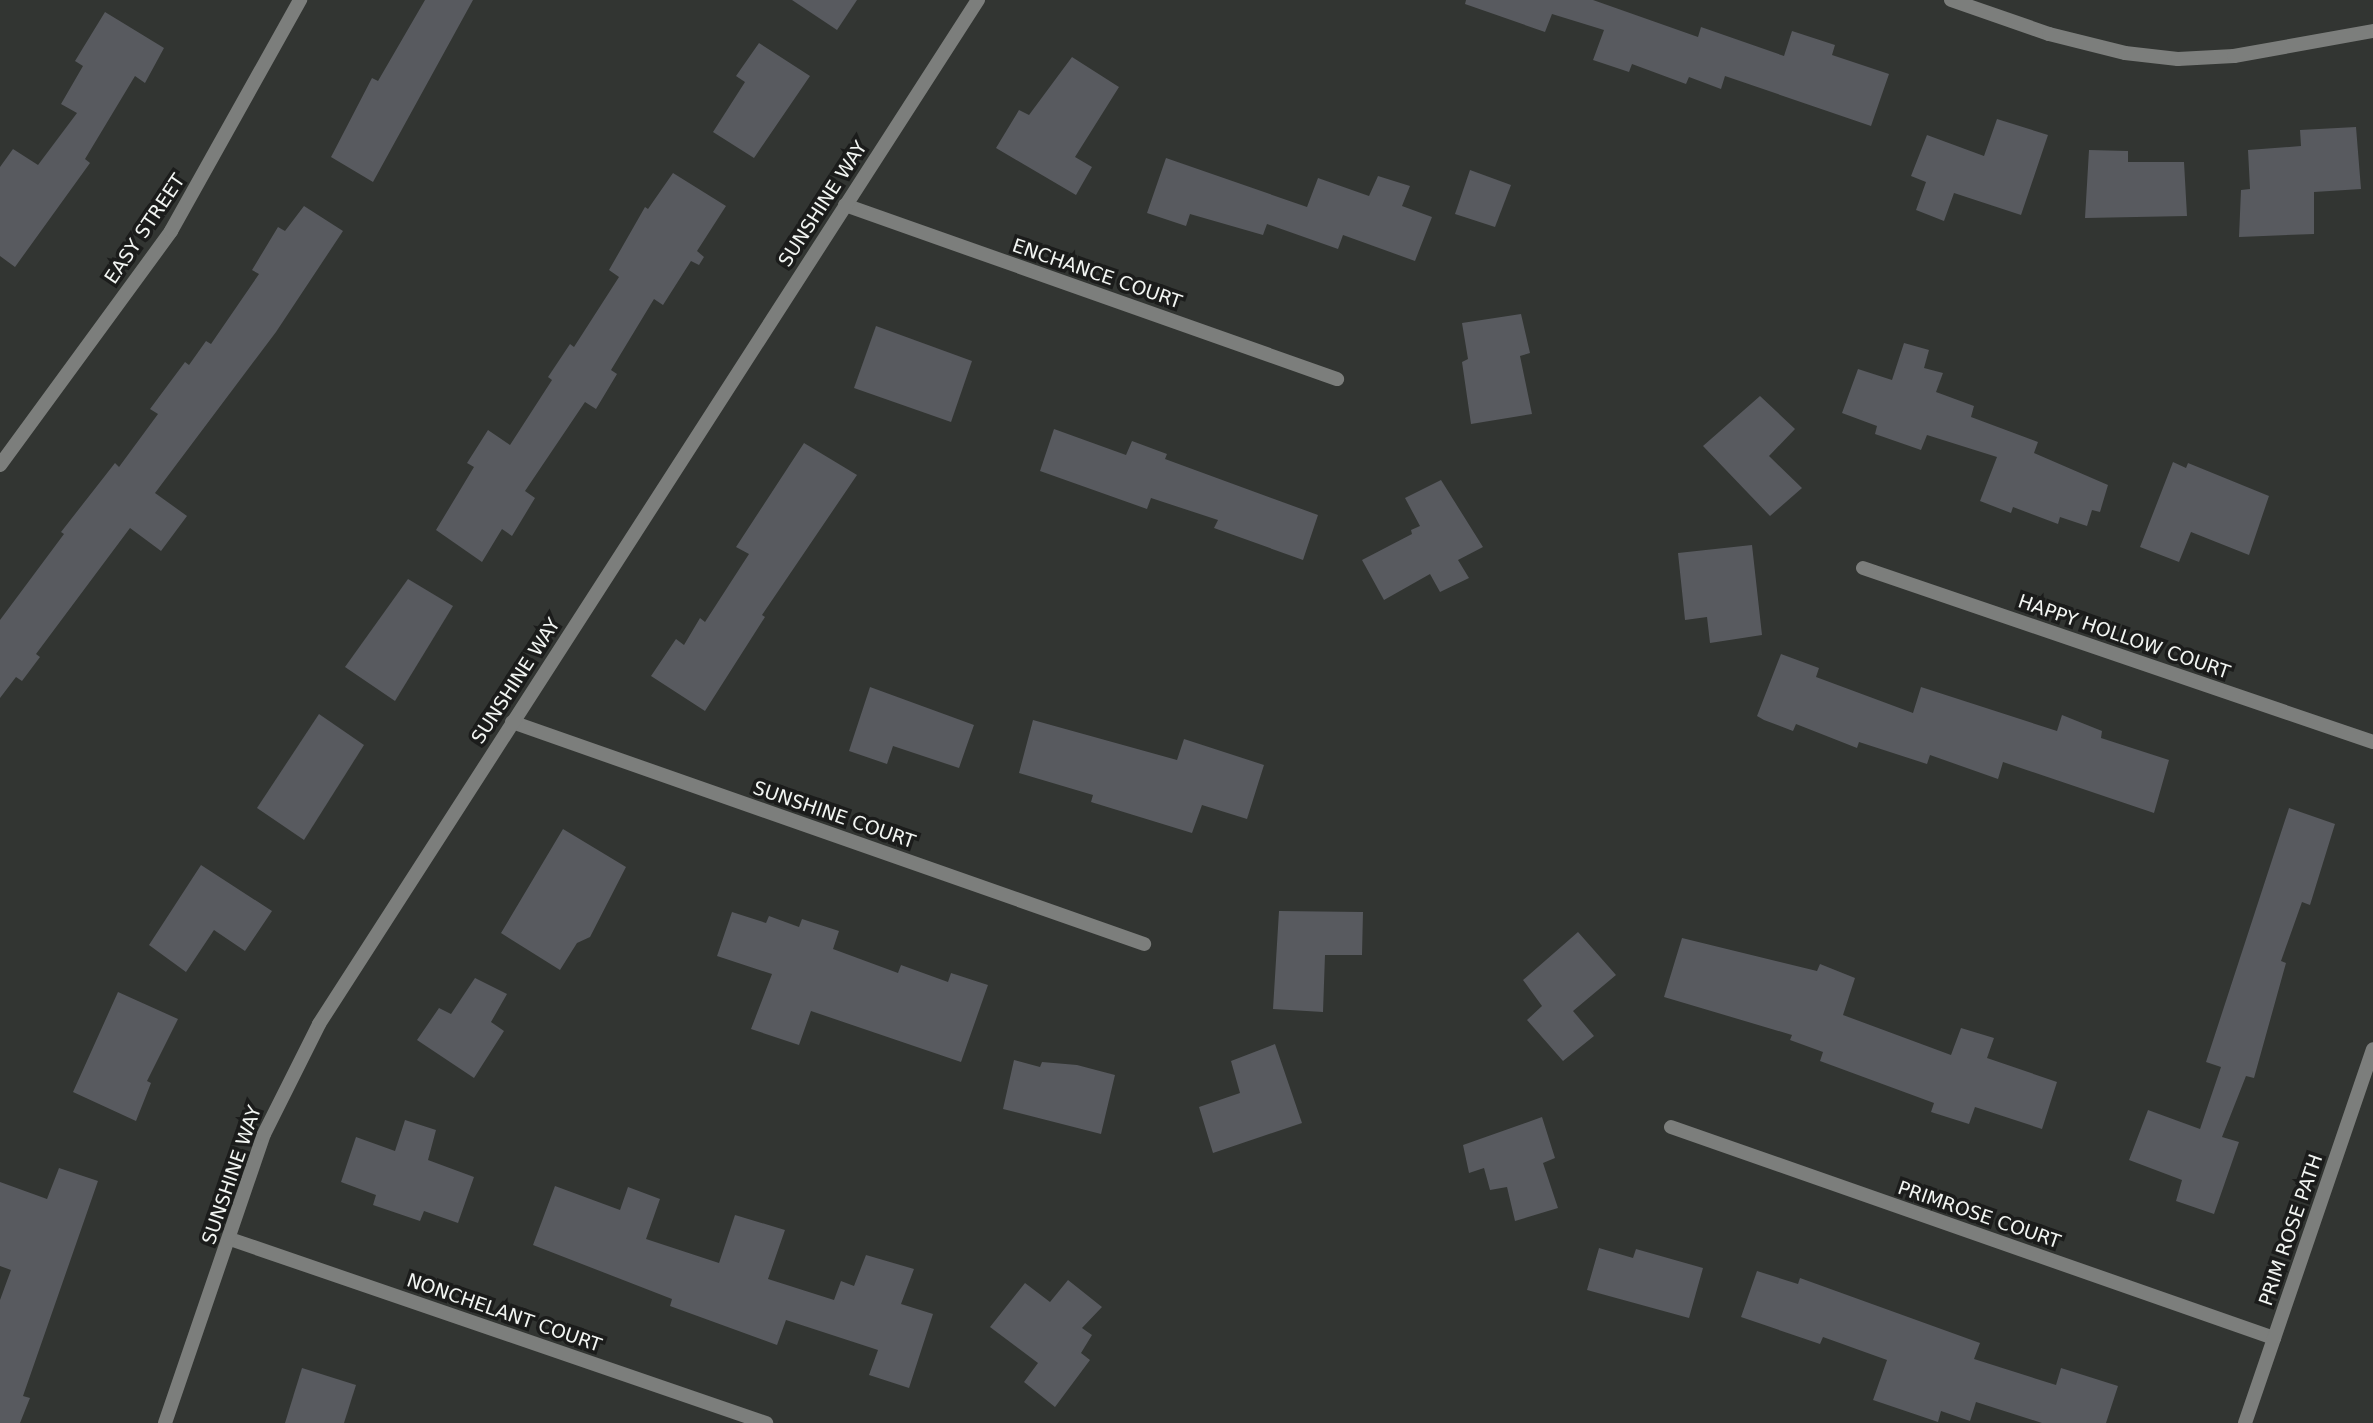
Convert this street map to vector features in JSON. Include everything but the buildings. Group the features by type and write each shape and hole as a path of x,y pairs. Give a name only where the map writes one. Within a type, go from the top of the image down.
{"street":[{"name":"EASY STREET","path":"0,465 172,231 300,0"},
{"name":"SUNSHINE WAY","path":"165,1423 264,1134 300,1058 512,722 978,0"},
{"path":"1951,0 2049,34 2125,53 2178,59 2234,56 2373,31"},
{"name":"ENCHANCE COURT","path":"845,205 1337,379"},
{"name":"HAPPY HOLLOW COURT","path":"1863,568 2373,742"},
{"name":"SUNSHINE COURT","path":"512,722 1144,944"},
{"name":"PRIM ROSE PATH","path":"2245,1423 2373,1049"},
{"name":"PRIMROSE COURT","path":"1671,1128 2274,1338"},
{"name":"NONCHELANT COURT","path":"230,1239 766,1423"}]}
